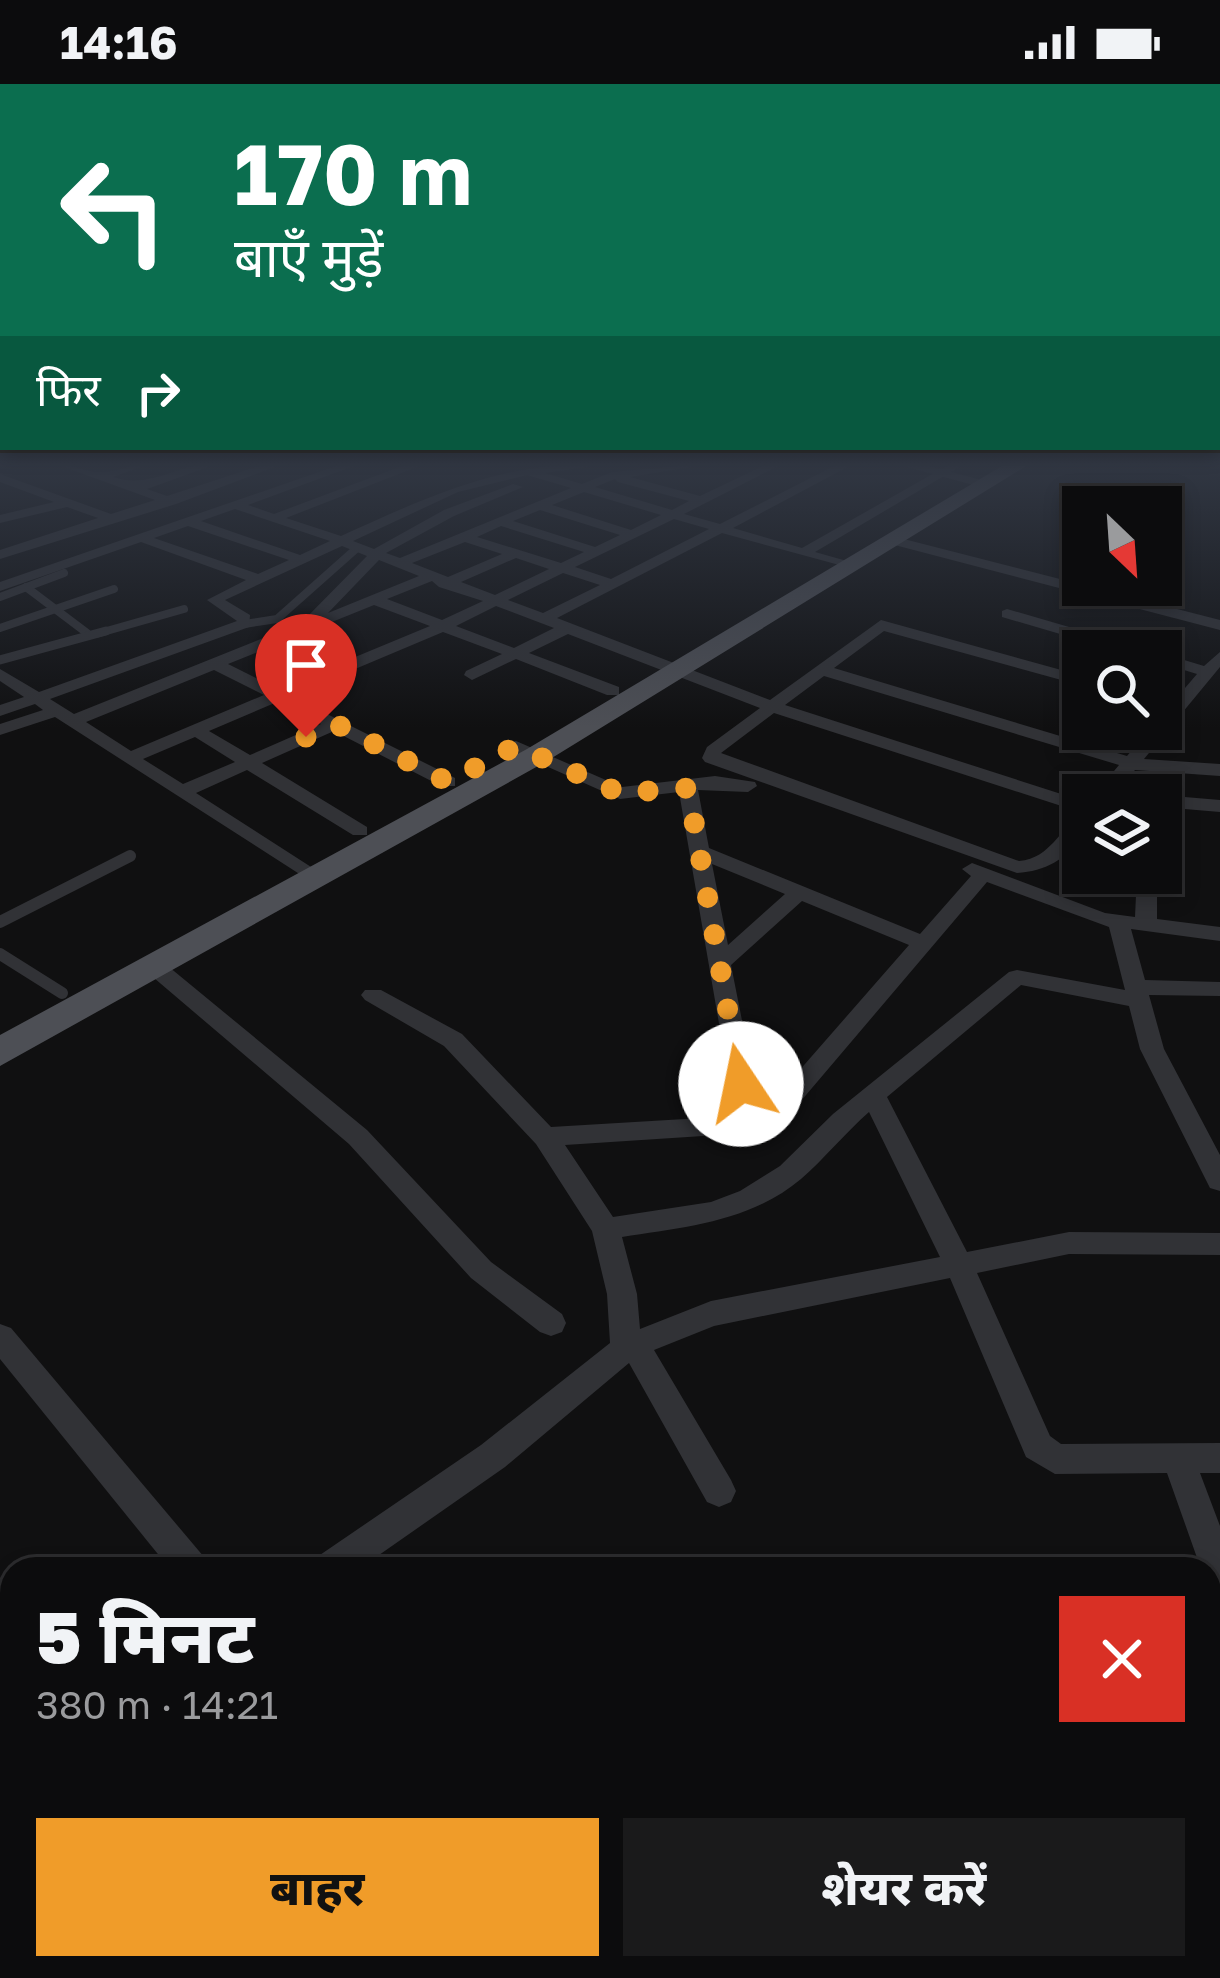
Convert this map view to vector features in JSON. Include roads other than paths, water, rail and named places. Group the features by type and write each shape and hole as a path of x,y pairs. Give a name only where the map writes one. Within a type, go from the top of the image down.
{"main road":[{"path":"0,1027 306,872 526,750 669,668 841,551"},
{"path":"827,560 855,551"},
{"path":"0,1052 155,967 306,872 360,831 448,782 526,750 613,691 669,668"}],"street":[{"path":"0,587 103,551"},
{"path":"180,551 256,578"},
{"path":"277,551 299,559"},
{"path":"0,730 244,624 245,618 214,600 315,551"},
{"path":"303,629 365,551"},
{"path":"366,551 773,706 1062,800"},
{"path":"397,565 431,551"},
{"path":"504,551 612,584"},
{"path":"132,758 441,627 594,551"},
{"path":"655,551 667,557"},
{"path":"545,618 678,551"},
{"path":"797,551 827,560"},
{"path":"936,551 1220,625"},
{"path":"0,711 55,707 215,664 375,600 513,554"},
{"path":"375,600 613,691"},
{"path":"1007,614 1062,630"},
{"path":"1062,675 881,625 711,758 1017,867 1042,864 1062,851"},
{"path":"472,675 568,627"},
{"path":"1182,661 1214,665"},
{"path":"215,664 448,782"},
{"path":"1182,694 1214,665"},
{"path":"819,669 1135,764 1220,770"},
{"path":"0,674 306,872"},
{"path":"182,792 336,724"},
{"path":"196,731 360,831"},
{"path":"526,750 620,793 736,783 1119,923 1220,934"},
{"path":"1125,774 1143,750"},
{"path":"688,788 749,1124"},
{"path":"1182,803 1220,806"},
{"path":"699,851 923,943"},
{"path":"545,1137 749,1124 786,1102 983,873"},
{"path":"718,964 800,892"},
{"path":"1146,927 1147,894"},
{"path":"1119,923 1136,993 1169,1091 1220,1181"},
{"path":"155,967 358,1137 481,1270 551,1323"},
{"path":"606,1229 698,1216 750,1198 790,1173 1017,977 1136,993 1220,989"},
{"path":"373,995 453,1040 545,1137 606,1229 630,1346 719,1491"},
{"path":"874,1096 1046,1454 1055,1459 1220,1458"},
{"path":"346,1557 493,1456 630,1346 712,1314 1069,1243 1220,1244"},
{"path":"0,1337 182,1557"},
{"path":"1178,1458 1214,1557"}],"lane":[{"path":"244,624 271,622 365,551"},
{"path":"0,597 64,573"},
{"path":"26,587 87,634"},
{"path":"0,628 114,589"},
{"path":"0,660 184,609"},
{"path":"0,922 130,856"},
{"path":"0,954 62,993"}]}
